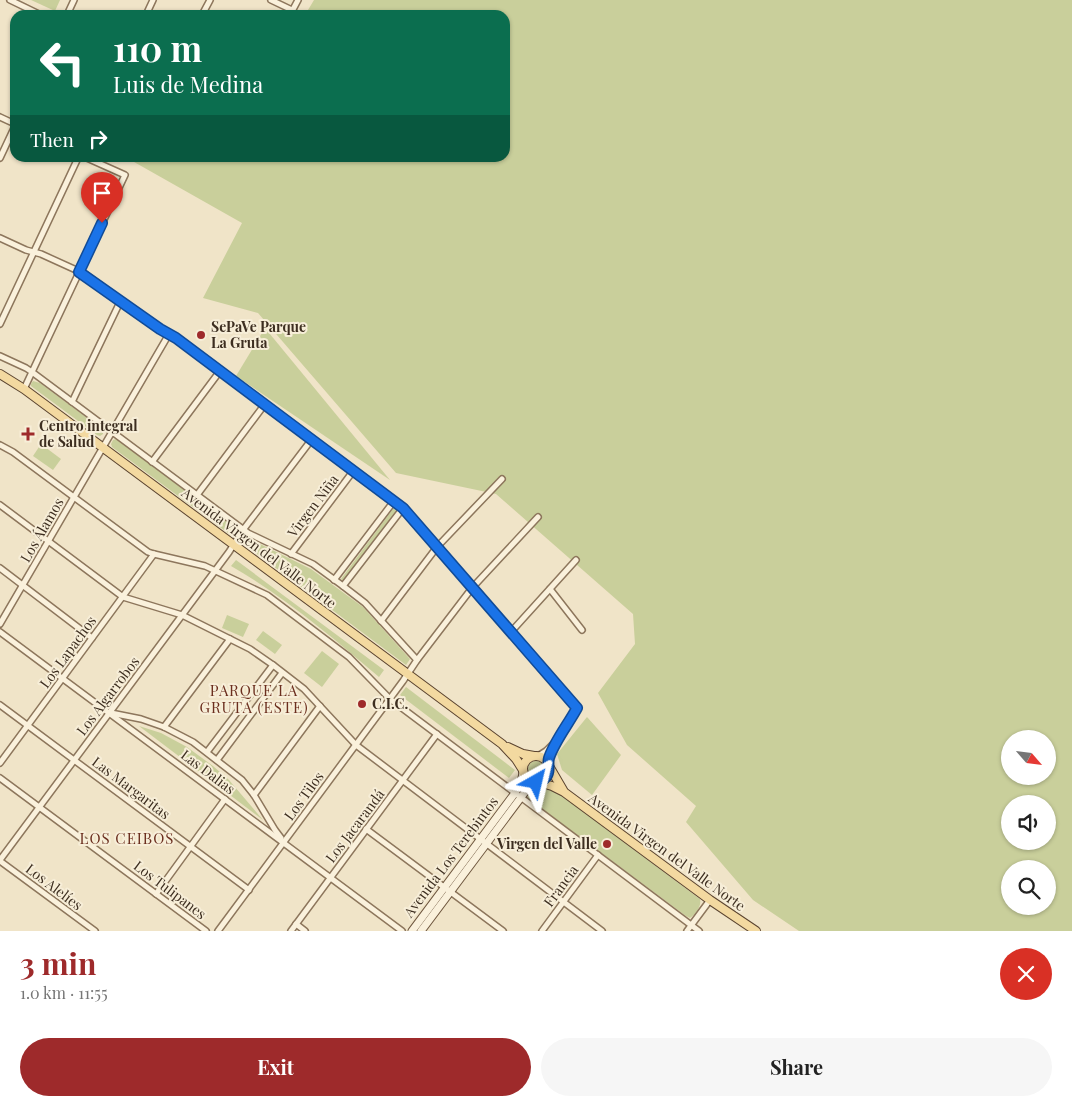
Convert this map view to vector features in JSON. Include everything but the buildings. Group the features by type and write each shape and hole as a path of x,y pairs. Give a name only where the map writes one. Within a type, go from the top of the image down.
{"main road":[{"name":"Avenida Virgen del Valle Norte","path":"0,374 24,389 502,744 523,754 536,756"},
{"name":"Avenida Virgen del Valle Norte","path":"502,744 516,759 523,771"},
{"path":"536,756 544,758 548,764 549,769 546,778 537,782 528,780 523,771 523,766 527,759 536,756"},
{"name":"Avenida Virgen del Valle Norte","path":"548,764 564,792"},
{"name":"Avenida Los Terebintos","path":"518,795 523,771"},
{"name":"Avenida Virgen del Valle Norte","path":"537,782 564,792 710,900 756,931"},
{"name":"Avenida Los Terebintos","path":"412,931 447,889 518,795 537,782"},
{"name":"Avenida Los Terebintos","path":"421,931 447,889"}],"street":[{"path":"10,0 31,10"},
{"path":"271,0 286,10"},
{"path":"0,158 10,136"},
{"path":"0,324 76,162"},
{"path":"24,389 125,175 96,162"},
{"path":"0,238 26,250 41,254 79,272 220,371 403,508 577,708 552,752 548,764"},
{"path":"72,402 120,300"},
{"name":"Los Álamos","path":"0,624 169,334"},
{"path":"0,356 32,372 243,530 313,564 365,603 417,660"},
{"path":"152,462 220,371"},
{"path":"197,495 265,404"},
{"name":"Los Algarrobos","path":"0,860 312,439"},
{"path":"0,445 14,452 148,552 205,566 267,595 349,657 390,699 699,931"},
{"name":"Virgen Niña","path":"291,554 354,470"},
{"path":"381,620 437,547 502,479"},
{"path":"334,580 394,501"},
{"path":"0,505 123,597 182,615 250,649 304,689 356,746 602,931"},
{"path":"343,586 403,508"},
{"name":"Los Tilos","path":"218,931 472,588 538,518"},
{"name":"Los Lapachos","path":"0,762 154,554"},
{"path":"510,633 576,560"},
{"path":"0,568 92,638"},
{"path":"550,589 582,630"},
{"name":"Las Dalias","path":"0,632 402,931"},
{"path":"164,727 230,639"},
{"path":"207,752 272,665"},
{"path":"217,760 282,672"},
{"name":"Las Margaritas","path":"0,705 249,890"},
{"path":"254,795 320,706"},
{"path":"109,713 141,719 164,727 193,742 207,752 242,780 254,795 284,842"},
{"name":"Los Jacarandá","path":"290,931 437,734"},
{"path":"536,756 546,751 561,735"},
{"name":"Los Tulipanes","path":"0,778 206,931"},
{"path":"156,894 225,799"},
{"path":"366,829 503,931"},
{"name":"Francia","path":"542,931 598,855"},
{"name":"Los Alelíes","path":"0,860 95,931"},
{"path":"687,931 710,900"},
{"path":"296,924 305,931"}],"green space":[{"path":"31,0 60,0 55,10"},
{"path":"314,0 1072,0 1072,931 799,931 753,900 686,822 696,806 627,745 598,693 635,644 633,614 496,494 396,473 258,313 203,298 242,223 134,162 510,162 510,10 308,10"},
{"path":"265,328 390,480 236,376"},
{"path":"33,381 40,383 102,429 103,434 97,435 31,386"},
{"path":"116,439 237,529 232,536 112,447 113,440"},
{"path":"41,444 61,459 53,470 33,456"},
{"path":"395,506 398,509 343,581 341,579"},
{"path":"250,539 311,569 363,607 410,659 406,665 245,545"},
{"path":"236,560 384,670 379,677 326,632 289,604 231,566"},
{"path":"227,615 249,624 243,637 222,628"},
{"path":"263,631 282,645 275,654 256,640"},
{"path":"322,651 339,664 322,687 304,673"},
{"path":"406,687 515,770 509,778 400,695"},
{"path":"587,717 621,755 592,795 562,770 557,754"},
{"path":"139,726 161,733 187,747 213,766 229,780 263,820"},
{"path":"533,761 539,761 544,766 542,775 533,777 528,772 528,766"},
{"path":"544,786 554,790 700,899 696,913 690,918 686,916 529,799 527,796 531,790"}],"place":[{"name":"SePaVe Parque La Gruta","path":"201,335"},
{"name":"Centro integral de Salud","path":"28,434"},
{"name":"C.I.C.","path":"362,704"},
{"name":"Virgen del Valle","path":"607,844"}],"district":[{"name":"PARQUE LA GRUTA (ESTE)","path":"254,700"},
{"name":"LOS CEIBOS","path":"127,839"}],"route":[{"path":"102,223 79,272 160,329 176,338 409,513 577,708 549,758 549,769 546,778 536,782"}]}
